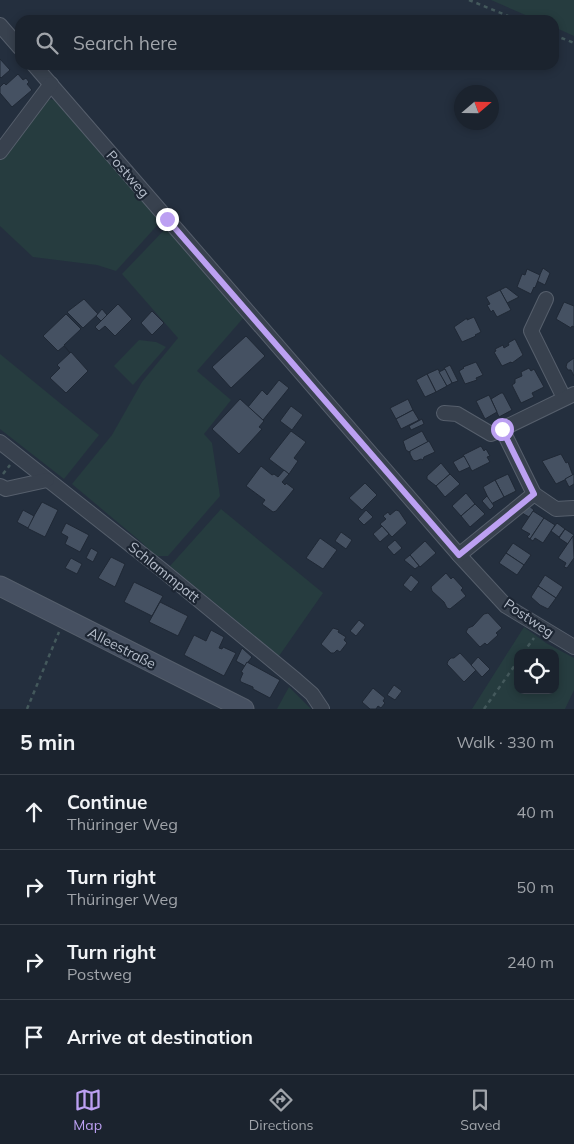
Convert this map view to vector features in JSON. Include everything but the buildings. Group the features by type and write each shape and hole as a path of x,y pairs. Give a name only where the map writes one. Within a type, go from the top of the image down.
{"street":[{"path":"0,25 15,42"},
{"name":"Postweg","path":"38,70 459,555 506,606 574,647"},
{"path":"0,152 51,84"},
{"path":"444,413 457,414 491,434 569,396 531,331 546,300"},
{"path":"502,429 534,494 556,509 572,508"},
{"name":"Schlammpatt","path":"0,442 296,680 312,694 322,709"},
{"path":"0,486 6,489 47,480"},
{"path":"459,555 534,494"},
{"name":"Alleestraße","path":"0,586 244,709"}],"path":[{"path":"469,0 506,15"},
{"path":"559,37 574,43"},
{"path":"27,709 65,619"},
{"path":"526,649 540,628"},
{"path":"484,709 514,667"}],"green space":[{"path":"491,0 574,0 574,36 559,29 559,15 526,15"},
{"path":"46,99 58,100 161,221 116,271 97,265 33,257 0,226 0,158"},
{"path":"168,226 245,316 197,371 231,400 204,434 212,443 220,496 168,556 156,556 72,484 112,435 142,382 178,338 122,274"},
{"path":"139,340 156,342 166,347 133,385 114,366"},
{"path":"0,354 99,435 64,479 0,429"},
{"path":"221,509 323,593 279,656 170,566"},
{"path":"524,627 557,649 514,649 514,694 559,694 559,650 574,658 574,690 565,709 472,709"},
{"path":"289,687 311,709 277,709"}],"route":[{"path":"167,219 459,555 534,494 502,429"}]}
